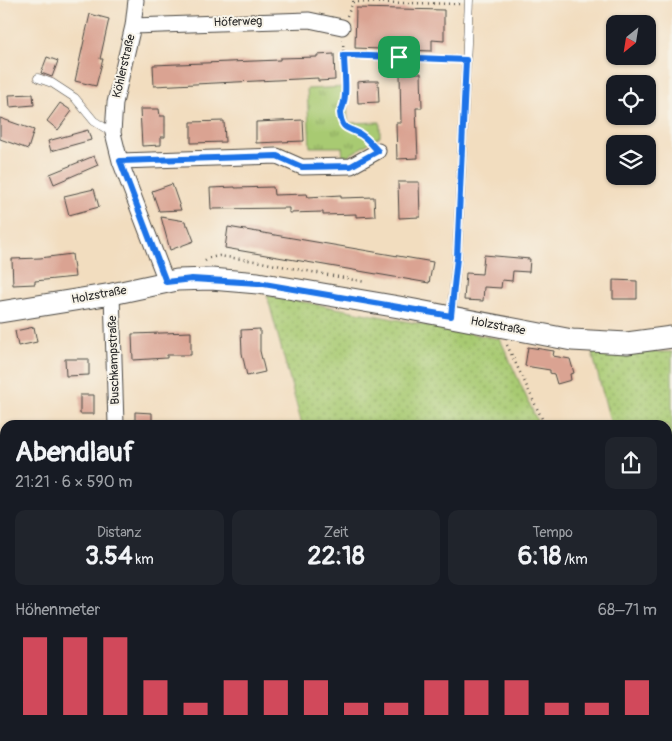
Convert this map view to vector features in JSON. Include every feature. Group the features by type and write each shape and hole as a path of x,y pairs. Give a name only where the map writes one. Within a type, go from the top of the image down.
{"street":[{"name":"Köhlerstraße","path":"136,0 133,26 116,103 113,133 120,161 166,282"},
{"name":"Höferweg","path":"133,26 309,20 342,27"},
{"path":"120,161 277,156 302,167 351,166 378,151"},
{"name":"Holzstraße","path":"0,312 192,279 250,282 451,316 572,340 627,343 672,337"},
{"name":"Buschkampstraße","path":"112,294 116,420"}],"lane":[{"path":"451,316 457,258 469,2"},
{"path":"38,78 52,83 75,98 94,121 113,133"}],"path":[{"path":"353,2 469,2"},
{"path":"342,27 345,99 340,113 341,123 346,128 361,135 378,151"},
{"path":"344,55 466,60"},
{"path":"506,328 506,343 542,420"}],"green space":[{"path":"346,87 348,123 380,122 380,136 343,159 342,147 310,147 307,89"},
{"path":"267,295 500,339 537,420 301,420"},
{"path":"592,352 672,352 672,420 610,420"}],"building":[{"path":"356,8 444,10 444,41 432,40 432,51 355,48"},
{"path":"90,14 109,19 100,59 103,59 96,86 75,81"},
{"path":"334,54 335,80 318,81 318,78 154,86 153,65 280,60 280,58 317,57 317,55"},
{"path":"47,57 58,61 52,77 41,73"},
{"path":"421,73 422,108 416,108 418,158 397,159 396,123 401,123 400,74"},
{"path":"378,81 379,102 358,103 357,82"},
{"path":"33,94 34,105 10,107 9,95"},
{"path":"60,103 72,111 58,130 47,121"},
{"path":"140,109 159,109 160,116 165,116 165,137 161,137 161,145 142,146"},
{"path":"0,118 34,130 28,149 0,139"},
{"path":"303,120 304,141 256,143 256,122"},
{"path":"224,121 225,142 191,143 191,122"},
{"path":"88,130 91,140 51,151 48,141"},
{"path":"94,156 98,165 54,184 50,174"},
{"path":"398,182 419,182 420,217 399,218"},
{"path":"172,184 181,210 159,211 152,191"},
{"path":"273,187 274,195 307,194 308,197 341,195 341,198 374,197 375,216 356,217 356,214 323,215 323,212 289,213 289,208 211,209 210,188"},
{"path":"94,189 99,207 69,215 64,196"},
{"path":"161,217 185,221 194,241 170,250"},
{"path":"228,227 433,262 429,283 225,248"},
{"path":"72,254 75,277 35,281 35,284 13,285 12,259"},
{"path":"484,255 530,259 529,272 513,271 512,281 502,280 501,288 484,287 483,301 464,300 466,273 482,274"},
{"path":"613,280 637,281 637,299 613,299"},
{"path":"34,327 37,342 18,346 15,331"},
{"path":"260,329 260,351 265,372 247,376 242,353 241,330"},
{"path":"191,332 191,355 167,355 167,358 133,360 132,334"},
{"path":"528,347 554,351 553,356 570,359 574,373 570,374 571,380 557,384 554,374 550,373 550,370 525,366"},
{"path":"65,359 89,359 89,375 66,376"},
{"path":"80,395 94,395 94,414 80,414"},
{"path":"135,412 152,413 152,420 135,420"}],"route":[{"path":"344,55 399,57 466,60 457,258 451,316 234,280 192,279 166,282 120,161 277,156 302,167 351,166 378,151 361,135 346,128 341,123 340,113 345,99 344,55"}]}
